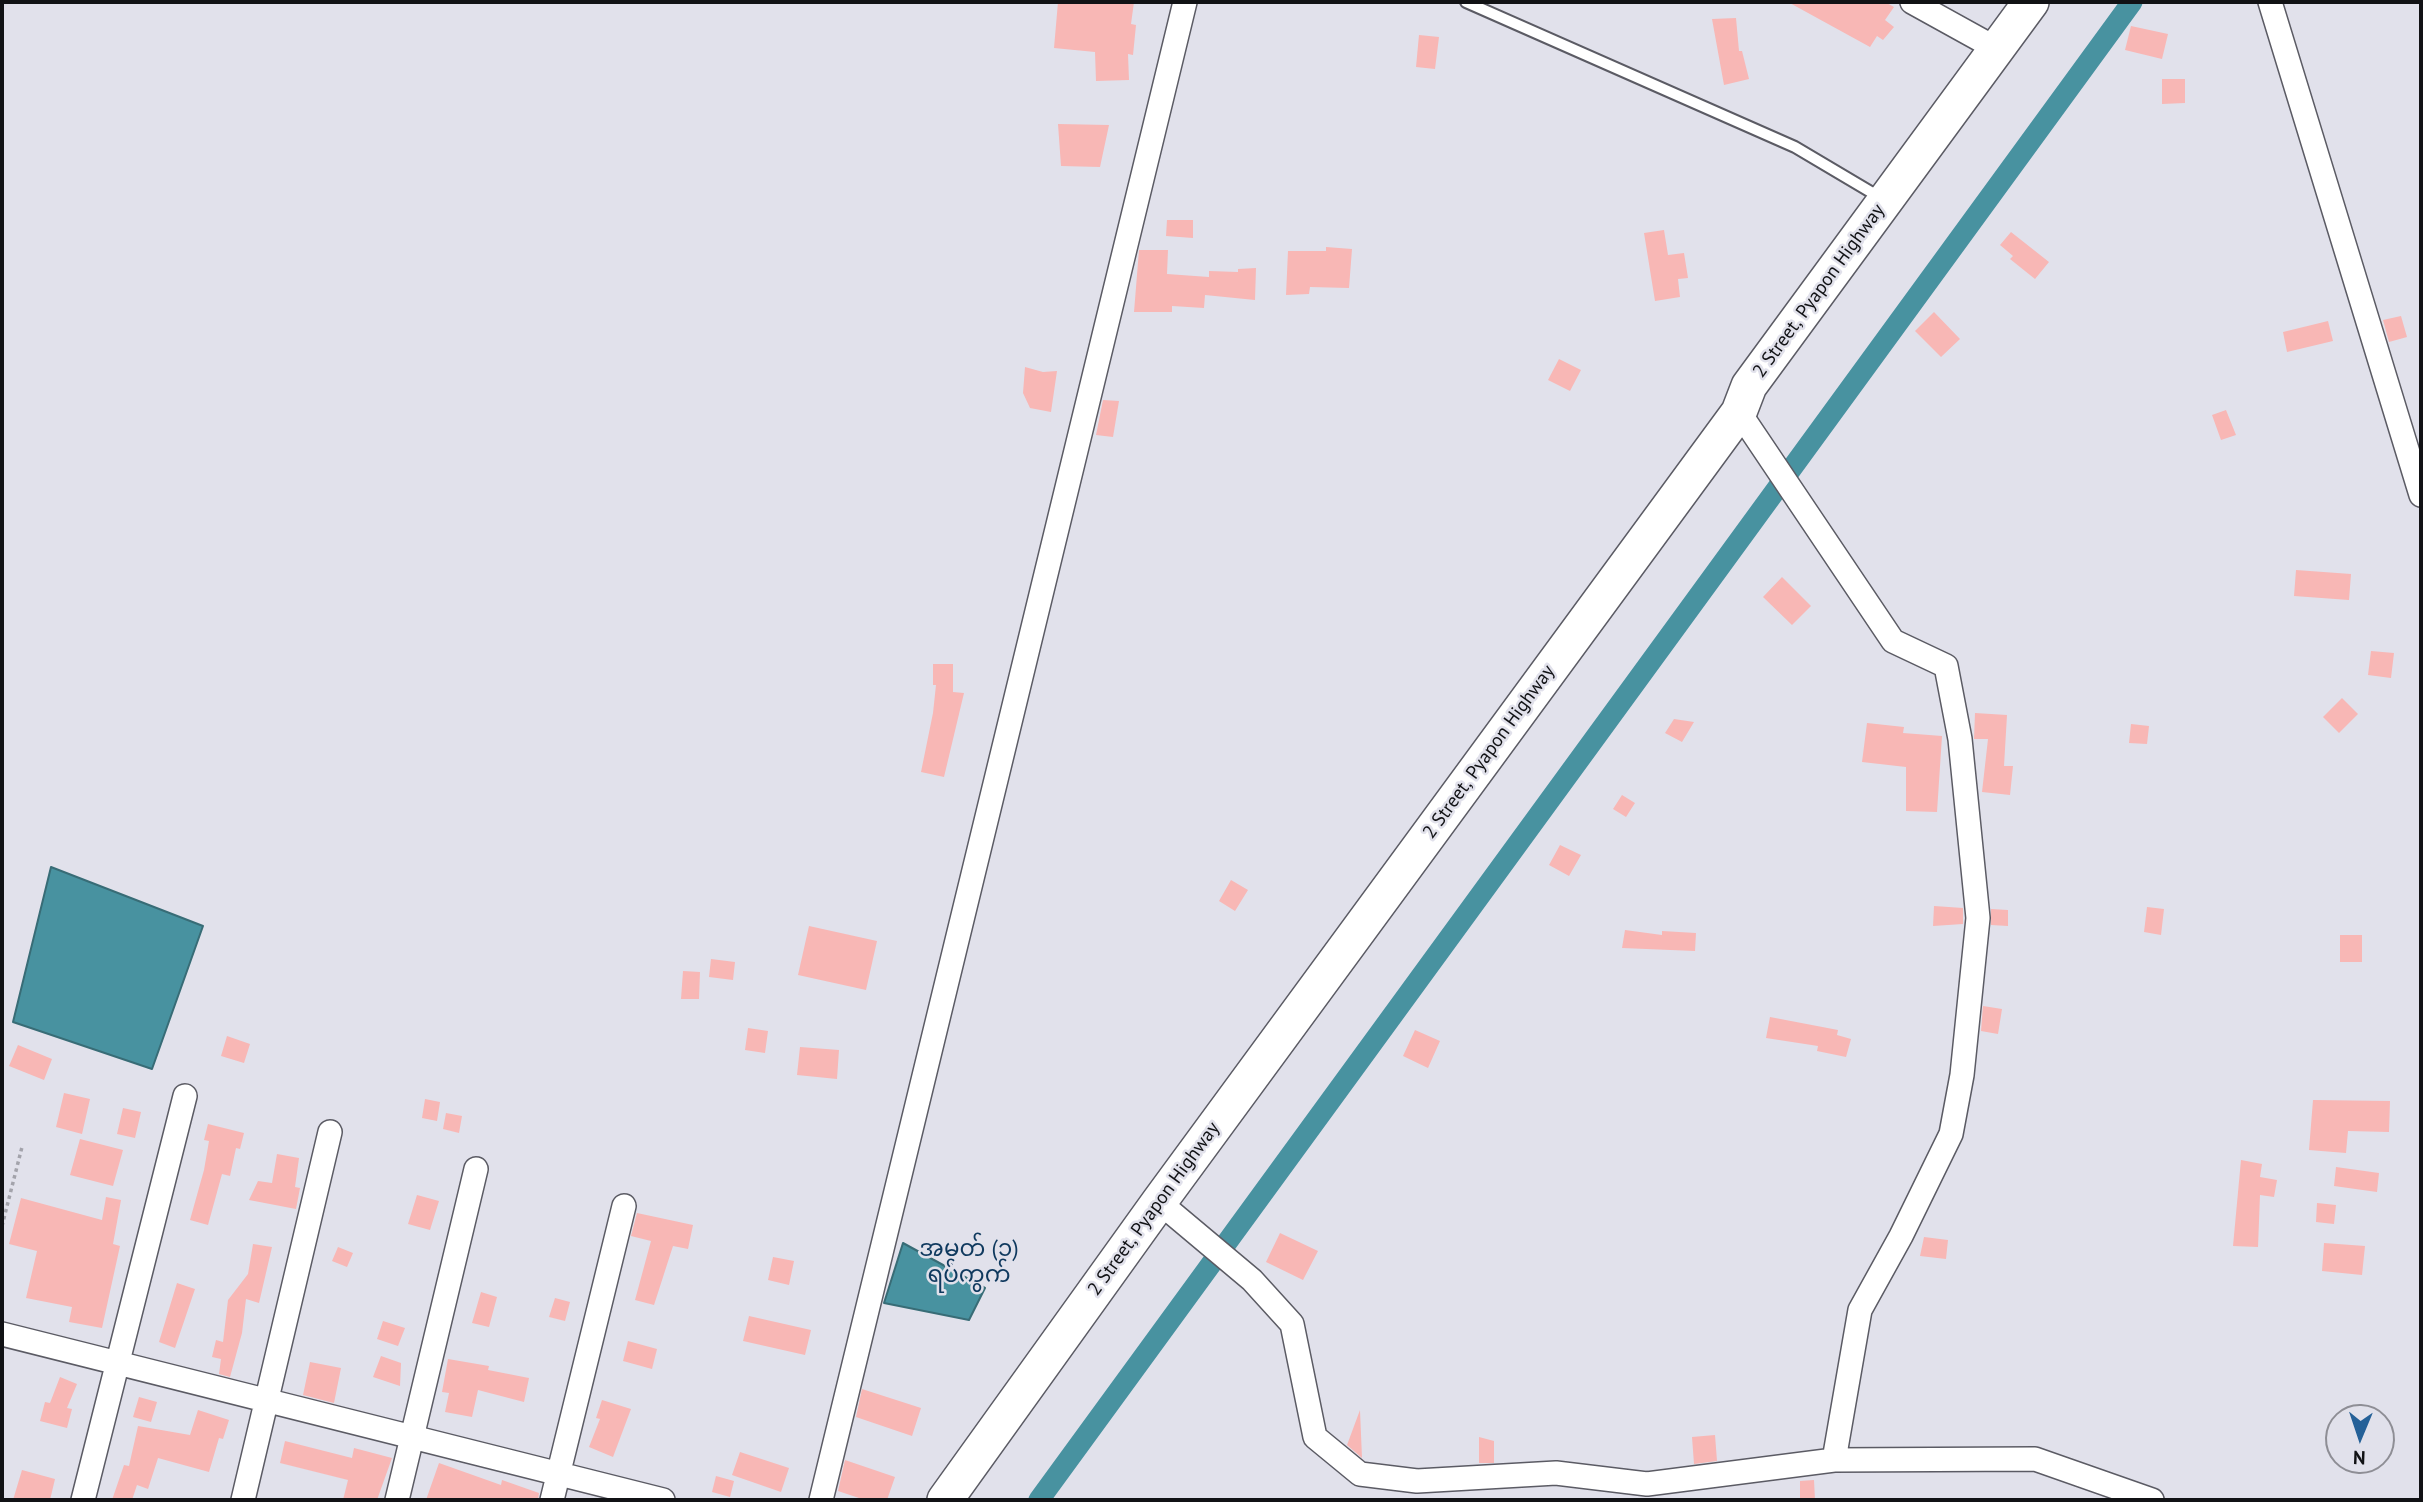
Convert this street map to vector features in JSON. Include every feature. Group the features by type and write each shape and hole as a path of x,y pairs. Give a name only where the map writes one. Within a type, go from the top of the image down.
{"main road":[{"name":"2 Street, Pyapon Highway","path":"944,1500 1158,1202 1739,412 1749,386 2031,2"}],"street":[{"path":"821,1500 1185,2"},
{"path":"1912,2 1997,49"},
{"path":"2270,2 2421,495"},
{"path":"1739,412 1893,641 1946,666 1960,739 1978,918 1962,1075 1951,1134 1901,1236 1860,1310 1834,1460"},
{"path":"83,1500 185,1096"},
{"path":"243,1500 330,1132"},
{"path":"397,1500 476,1168"},
{"path":"1158,1202 1252,1280 1292,1324 1315,1437 1360,1474 1417,1481 1556,1473 1647,1484 1834,1460 2035,1460 2152,1500"},
{"path":"552,1500 624,1206"},
{"path":"2,1334 267,1403 663,1500"}],"lane":[{"path":"1466,2 1795,147 1886,201"}],"path":[{"path":"2,1226 22,1147"}],"water":[{"path":"51,867 203,926 152,1069 13,1022"},
{"path":"903,1243 985,1288 969,1320 884,1303"}],"building":[{"path":"1058,2 1134,2 1131,24 1136,25 1133,55 1128,54 1129,80 1096,81 1095,52 1054,48"},
{"path":"1788,2 1885,2 1894,7 1885,20 1894,27 1883,40 1877,36 1870,47"},
{"path":"1736,18 1739,51 1742,51 1749,79 1724,85 1712,19"},
{"path":"2131,26 2168,34 2162,59 2125,50"},
{"path":"1419,35 1439,37 1435,69 1416,67"},
{"path":"2162,79 2185,79 2185,103 2162,104"},
{"path":"1058,124 1109,125 1100,167 1061,166"},
{"path":"1167,220 1193,220 1193,238 1166,236"},
{"path":"1664,230 1668,255 1684,253 1688,278 1678,279 1680,297 1655,301 1644,233"},
{"path":"2011,232 2049,262 2035,279 2010,259 2013,256 2000,245"},
{"path":"1326,247 1352,249 1349,288 1310,287 1309,294 1286,295 1288,251 1326,251"},
{"path":"1139,250 1168,250 1167,274 1209,277 1209,271 1238,272 1238,269 1256,268 1255,300 1205,295 1204,308 1172,306 1172,312 1134,312"},
{"path":"1934,312 1960,339 1941,357 1915,331"},
{"path":"2401,316 2407,337 2389,342 2383,320"},
{"path":"2328,321 2333,341 2287,352 2283,332"},
{"path":"1559,359 1581,370 1570,391 1548,380"},
{"path":"1025,367 1043,372 1057,371 1051,412 1030,408 1023,393"},
{"path":"1103,400 1119,401 1113,437 1096,435"},
{"path":"2226,410 2236,435 2221,440 2212,415"},
{"path":"2296,570 2351,574 2349,600 2294,596"},
{"path":"1782,577 1811,606 1792,625 1763,597"},
{"path":"2371,651 2394,653 2391,678 2368,675"},
{"path":"933,664 953,664 953,692 964,693 944,777 921,772 933,713 936,685 933,685"},
{"path":"2342,698 2358,714 2339,733 2323,717"},
{"path":"1975,713 2007,715 2004,766 2013,766 2010,795 1982,792 1988,739 1974,739"},
{"path":"1674,719 1694,722 1682,742 1665,733"},
{"path":"1867,723 1904,727 1903,733 1942,736 1937,812 1906,811 1906,767 1862,762"},
{"path":"2131,724 2149,726 2147,744 2129,743"},
{"path":"1622,795 1635,803 1626,817 1613,809"},
{"path":"1560,845 1581,855 1569,876 1549,865"},
{"path":"1231,880 1248,890 1235,911 1219,901"},
{"path":"1934,906 1963,908 1963,924 1933,926"},
{"path":"2147,907 2164,909 2161,935 2144,932"},
{"path":"1991,909 2008,910 2008,926 1991,925"},
{"path":"809,926 877,941 866,990 798,975"},
{"path":"1625,930 1662,935 1662,931 1696,933 1695,951 1622,948"},
{"path":"2340,935 2362,935 2362,962 2340,962"},
{"path":"711,959 735,962 733,980 709,977"},
{"path":"683,971 700,972 699,999 681,999"},
{"path":"1983,1006 2002,1009 1998,1034 1981,1031"},
{"path":"1770,1017 1838,1030 1837,1035 1851,1039 1846,1057 1817,1051 1818,1046 1766,1038"},
{"path":"748,1028 768,1031 765,1053 745,1050"},
{"path":"1415,1030 1440,1041 1428,1068 1403,1056"},
{"path":"227,1036 250,1044 244,1063 221,1056"},
{"path":"18,1045 52,1059 44,1080 9,1066"},
{"path":"800,1047 839,1050 837,1079 797,1075"},
{"path":"64,1093 90,1099 82,1134 56,1127"},
{"path":"425,1099 440,1102 437,1121 422,1118"},
{"path":"2313,1100 2390,1101 2389,1132 2348,1131 2346,1153 2309,1150"},
{"path":"123,1108 141,1112 135,1138 117,1134"},
{"path":"446,1113 462,1116 459,1133 443,1129"},
{"path":"208,1124 244,1133 240,1149 236,1148 230,1176 222,1174 208,1225 190,1220 204,1170 209,1141 204,1140"},
{"path":"80,1139 123,1150 113,1186 70,1175"},
{"path":"277,1154 299,1158 295,1187 300,1188 296,1209 249,1200 258,1181 272,1183"},
{"path":"2241,1160 2262,1164 2260,1177 2277,1180 2274,1197 2260,1195 2258,1247 2233,1246"},
{"path":"2336,1167 2379,1173 2377,1192 2334,1186"},
{"path":"417,1195 439,1201 430,1230 408,1224"},
{"path":"106,1197 121,1200 113,1244 120,1246 102,1328 69,1322 72,1307 26,1298 37,1251 9,1244 21,1198 102,1220"},
{"path":"2317,1203 2336,1205 2334,1224 2316,1222"},
{"path":"637,1213 693,1225 688,1249 673,1246 654,1305 635,1300 651,1241 631,1236"},
{"path":"1280,1233 1318,1251 1303,1280 1266,1262"},
{"path":"1924,1237 1948,1240 1946,1259 1920,1256"},
{"path":"2324,1243 2365,1246 2362,1275 2322,1271"},
{"path":"253,1244 272,1247 259,1303 246,1299 242,1333 230,1377 219,1374 221,1359 212,1357 216,1340 223,1342 228,1300 248,1274"},
{"path":"338,1247 353,1253 347,1267 332,1261"},
{"path":"773,1257 794,1261 789,1285 768,1280"},
{"path":"177,1283 195,1289 175,1348 159,1342"},
{"path":"481,1292 497,1297 489,1327 472,1323"},
{"path":"555,1298 570,1302 565,1321 549,1317"},
{"path":"749,1316 811,1330 805,1355 743,1341"},
{"path":"383,1321 405,1328 398,1346 377,1339"},
{"path":"628,1341 657,1349 652,1369 623,1361"},
{"path":"381,1356 401,1363 400,1386 373,1377"},
{"path":"448,1359 489,1366 488,1370 529,1378 524,1402 478,1390 472,1417 445,1412 449,1393 442,1392"},
{"path":"310,1362 341,1368 334,1403 303,1395"},
{"path":"60,1377 77,1384 67,1408 72,1409 67,1428 40,1421 45,1402 50,1403"},
{"path":"862,1389 921,1408 912,1436 856,1417"},
{"path":"139,1397 157,1402 151,1422 133,1417"},
{"path":"602,1400 631,1409 613,1457 589,1447 600,1419 596,1418"},
{"path":"198,1410 229,1420 223,1439 219,1438 209,1472 158,1458 148,1489 137,1485 132,1500 112,1500 124,1465 129,1466 138,1426 190,1435"},
{"path":"1360,1410 1362,1458 1347,1445"},
{"path":"1715,1435 1717,1461 1694,1464 1692,1437"},
{"path":"1479,1437 1494,1441 1494,1463 1479,1463"},
{"path":"285,1441 352,1458 354,1448 392,1458 377,1500 343,1500 348,1480 280,1463"},
{"path":"740,1452 789,1468 781,1492 732,1475"},
{"path":"845,1460 895,1477 887,1500 865,1500 838,1491"},
{"path":"439,1463 501,1485 502,1480 539,1493 538,1500 426,1500"},
{"path":"22,1470 55,1479 50,1500 13,1500"},
{"path":"716,1476 734,1481 730,1497 712,1492"},
{"path":"1814,1480 1815,1500 1800,1500 1800,1481"}],"waterway":[{"path":"1039,1500 2132,2"}],"district":[{"name":"အမှတ် (၁) ရပ်ကွက်","path":"969,1262"}]}
